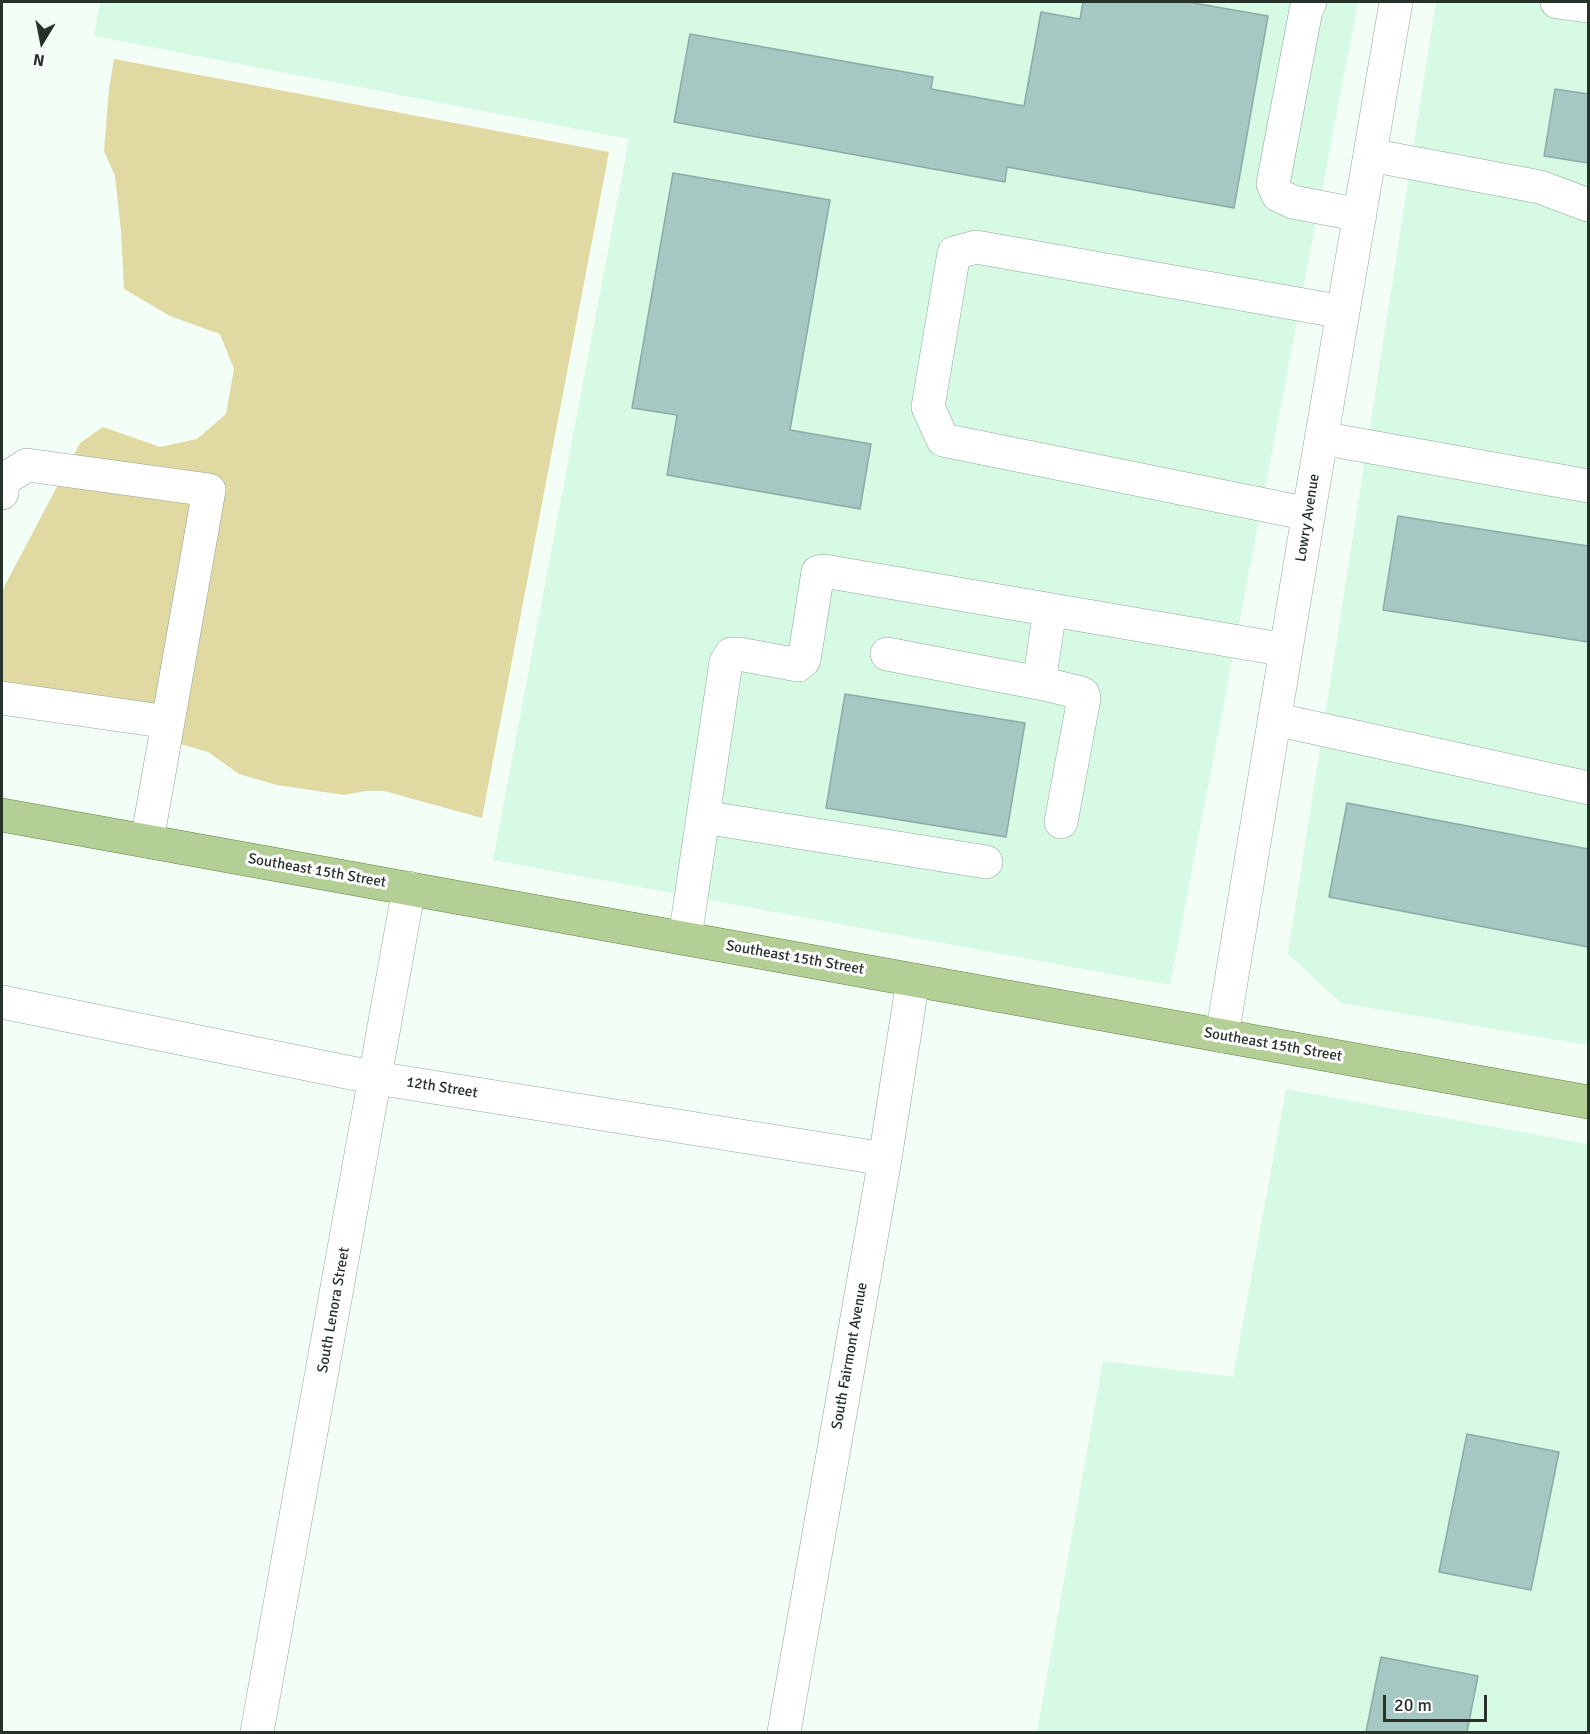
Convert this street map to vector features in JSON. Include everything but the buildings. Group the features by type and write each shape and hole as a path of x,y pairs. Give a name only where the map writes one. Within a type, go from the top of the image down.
{"main road":[{"name":"Southeast 15th Street","path":"2,815 1588,1102"}],"street":[{"path":"1310,2 1306,10 1273,184 1278,195 1293,202 1360,215"},
{"path":"1557,2 1588,6"},
{"name":"Lowry Avenue","path":"1222,1035 1370,155 1390,3"},
{"path":"1370,155 1540,187 1588,205"},
{"path":"1308,514 943,440 928,407 954,253 976,247 1343,312"},
{"path":"1322,438 1588,486"},
{"path":"2,493 3,480 27,465 209,490 147,841"},
{"path":"685,938 726,662 731,654 798,665 804,660 818,572 824,571 1286,650"},
{"path":"1039,684 1050,610"},
{"path":"887,654 1083,694 1061,822"},
{"path":"2,698 168,722"},
{"path":"1274,718 1588,788"},
{"path":"703,817 986,862"},
{"name":"South Lenora Street","path":"257,1732 409,888"},
{"name":"South Fairmont Avenue","path":"784,1732 885,1159 913,980"},
{"name":"12th Street","path":"2,1002 376,1077 885,1159"}],"shaded area":[{"path":"100,2 1358,2 1170,985 493,860 629,139 94,36"},
{"path":"1436,2 1588,2 1588,1045 1341,1003 1288,954"},
{"path":"114,59 609,152 482,818 384,791 344,795 277,785 239,774 208,752 2,692 2,591 80,443 103,427 160,447 197,439 226,414 234,369 220,334 170,316 124,289 115,176 104,151"},
{"path":"1286,1089 1588,1144 1588,1732 1037,1732 1103,1361 1233,1377"}]}
